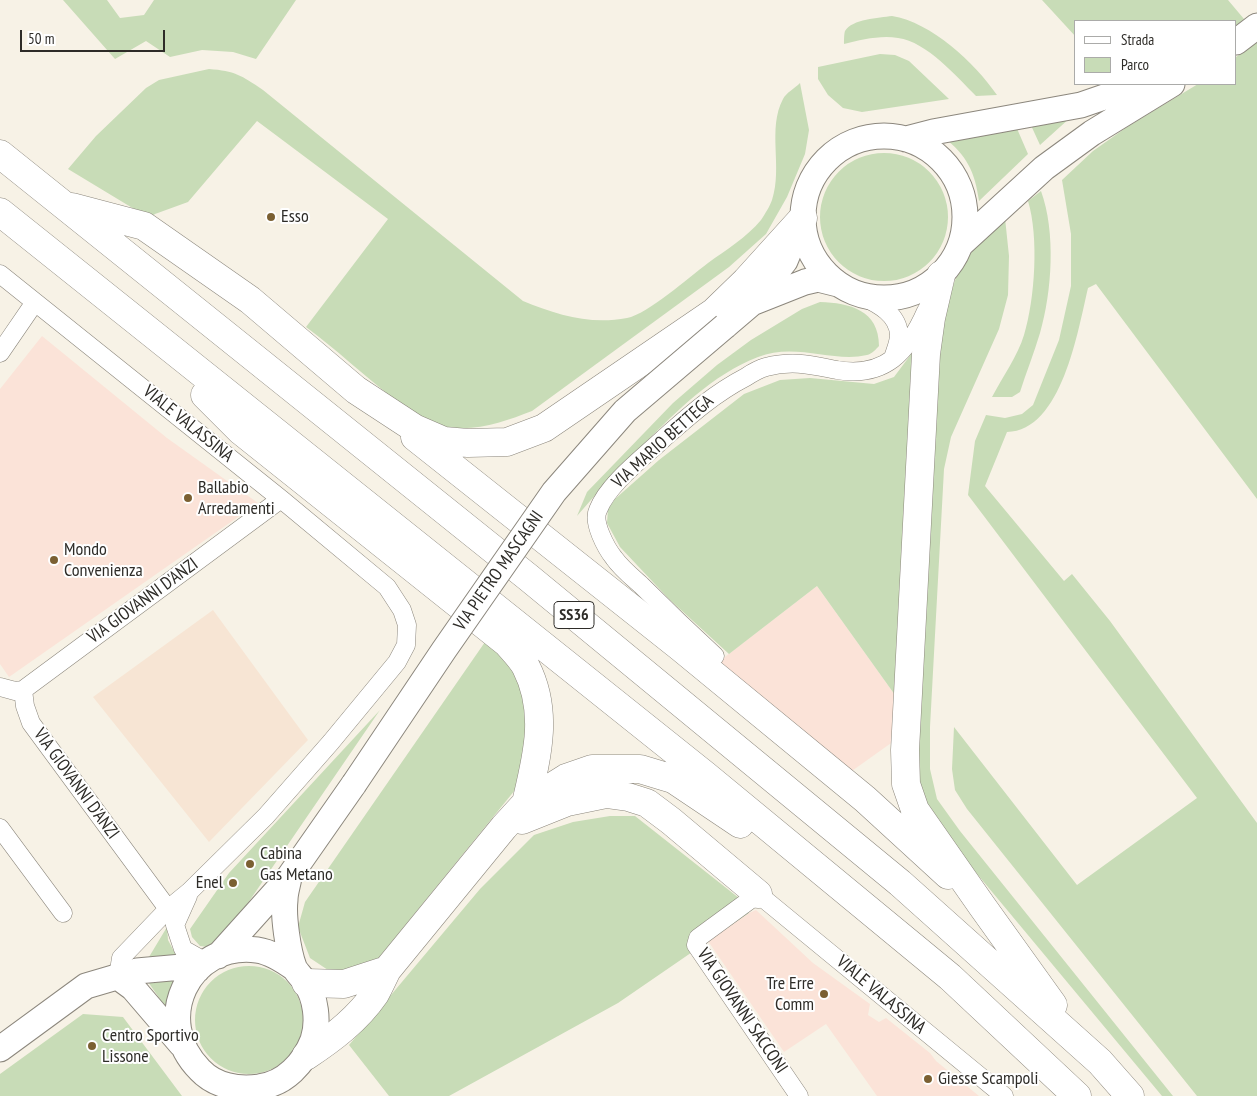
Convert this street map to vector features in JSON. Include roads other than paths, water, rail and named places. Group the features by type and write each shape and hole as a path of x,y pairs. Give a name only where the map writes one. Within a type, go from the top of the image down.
{"highway":[{"name":"SS36","path":"0,154 529,578 900,883 1100,1062 1130,1096"},
{"path":"62,204 144,226 250,300 356,390 680,647 858,793 982,906"},
{"name":"SS36","path":"0,212 705,775 950,977 1077,1096"},
{"path":"356,390 414,428 444,441 507,442 535,432 544,428 714,312 746,281 803,218"},
{"path":"941,275 931,318 925,364 905,750 906,784 915,810 1084,1048"},
{"path":"113,301 241,431 508,643 526,666 534,686 540,716 538,750 526,803"},
{"path":"293,1075 350,1023 374,994 387,970 504,827 526,803 566,778 592,769 640,769 673,779 864,906"},
{"path":"504,827 567,802 606,794 628,797 647,803 758,894"},
{"path":"300,976 344,984 387,970"}],"main road":[{"path":"1237,41 1257,26"},
{"path":"906,139 933,132 1081,105 1139,85"},
{"path":"961,244 1044,168 1092,133 1170,85"},
{"path":"892,136 906,139 917,143 938,156 946,164 963,196 966,220 961,244 949,266 941,275 918,290 899,296 878,298 845,288 826,274 809,248 803,218 804,204 812,178 829,157 852,142 865,138 892,136"},
{"name":"VIA PIETRO MASCAGNI","path":"181,1044 177,1025 178,1005 185,986 290,877 554,492 624,411 752,303 785,261 803,218"},
{"name":"VIA PIETRO MASCAGNI","path":"752,303 805,282 818,280 845,288"},
{"name":"VIA PIETRO MASCAGNI","path":"118,977 134,988 181,1044 190,1061 210,1085 217,1082 247,1089 269,1084 293,1075 314,1038 316,1019 314,1000 300,976 286,928 284,900 290,877"},
{"path":"0,1049 86,986 99,980 137,971 207,963 237,950 258,950 278,956 300,976"}],"street":[{"name":"VIALE VALASSINA","path":"0,274 281,499 387,587 402,610 407,625 406,644 397,662 331,742 266,816 190,891"},
{"name":"VIA MARIO BETTEGA","path":"715,656 614,558 598,529 596,512 607,492 685,419 725,388 764,367 800,363 858,372 874,370 892,360 909,341 921,321 941,275"},
{"path":"845,288 891,314 897,324 899,335 892,360"},
{"path":"0,353 35,302"},
{"name":"VIA GIOVANNI D'ANZI","path":"168,910 31,723 25,706 23,690 281,499"},
{"path":"0,687 15,691 23,690"},
{"path":"0,828 63,913"},
{"path":"118,977 121,958 168,910 190,891"},
{"path":"190,891 175,925 183,949 207,963"},
{"name":"VIALE VALASSINA","path":"758,894 1004,1096"},
{"name":"VIA GIOVANNI SACCONI","path":"758,894 698,938 696,945 799,1096"}],"place":[{"name":"Esso","path":"271,217"},
{"name":"Ballabio Arredamenti","path":"188,498"},
{"name":"Mondo Convenienza","path":"54,560"},
{"name":"Cabina Gas Metano","path":"250,864"},
{"name":"Enel","path":"233,883"},
{"name":"Tre Erre Comm","path":"824,994"},
{"name":"Centro Sportivo Lissone","path":"92,1046"},
{"name":"Giesse Scampoli","path":"928,1079"}]}
